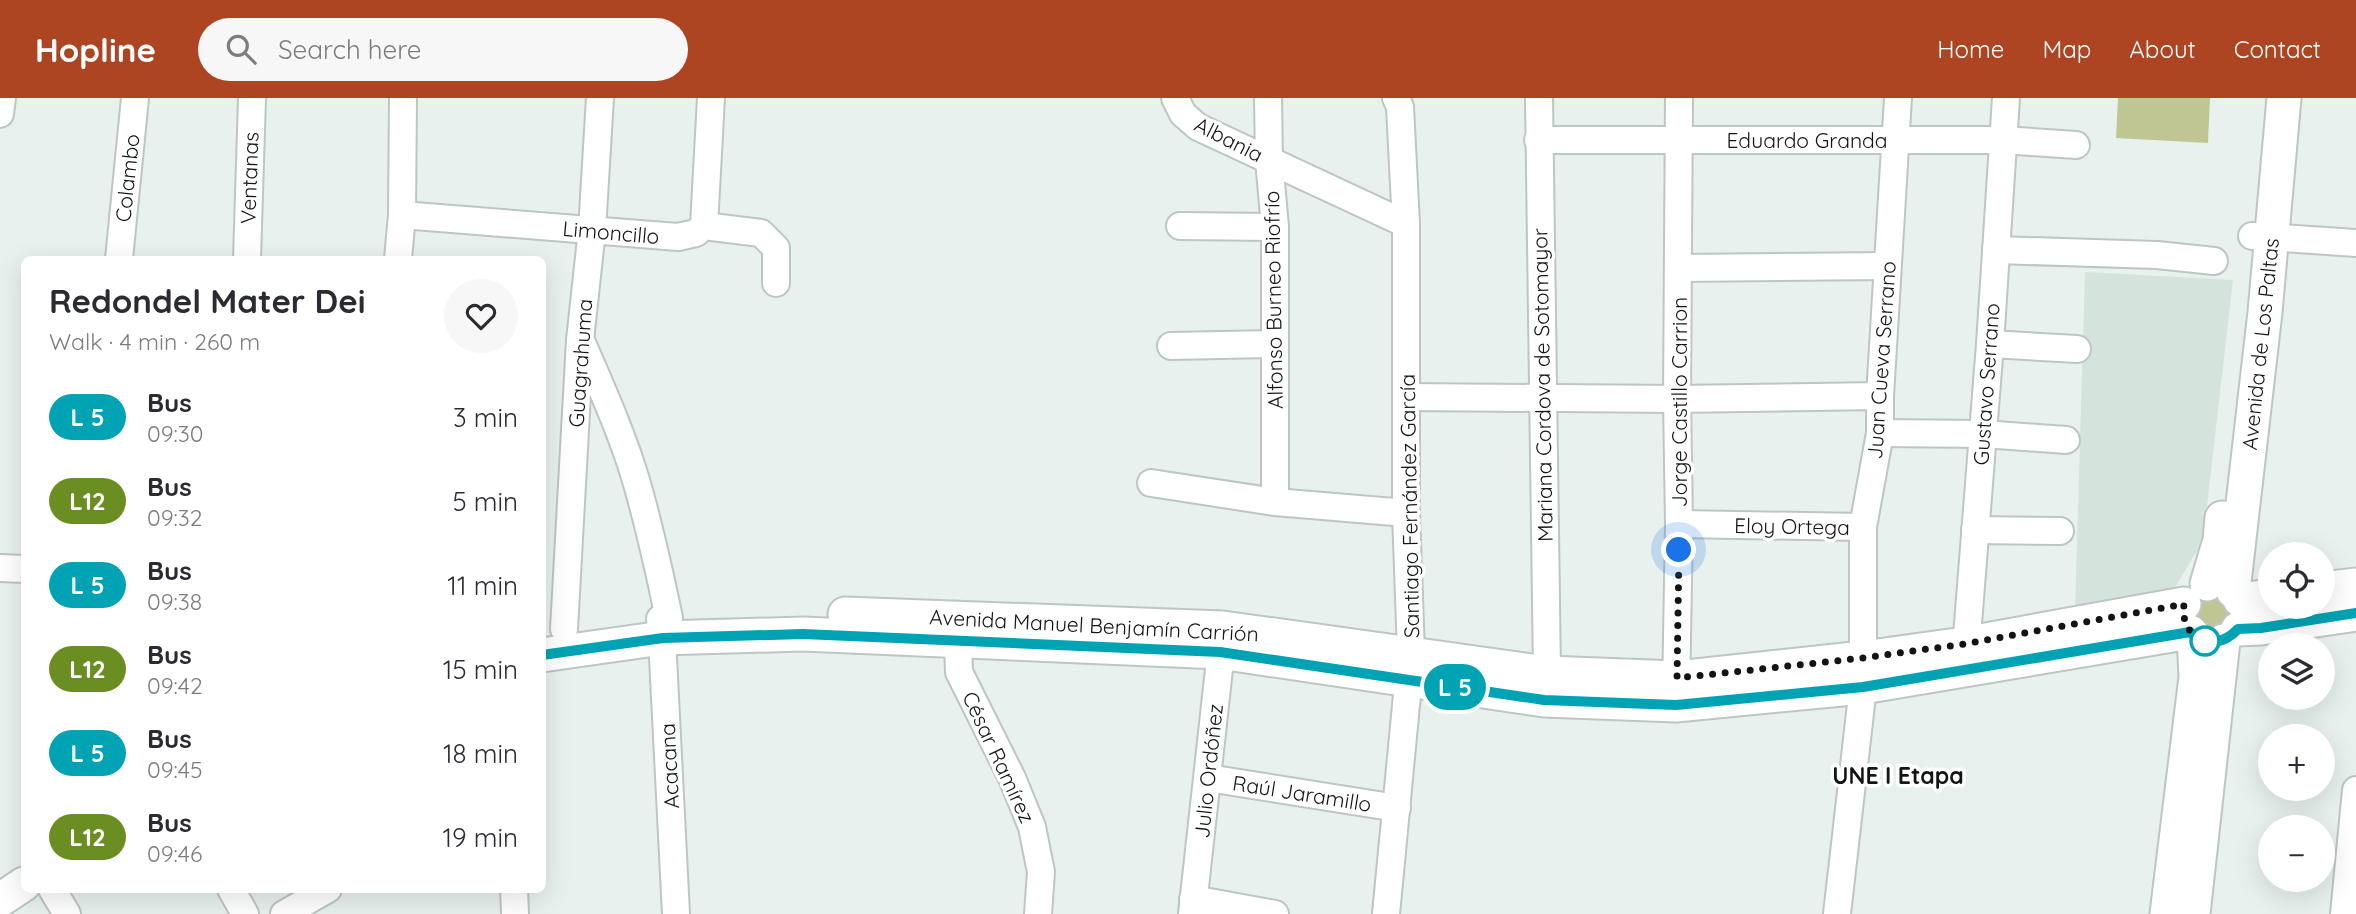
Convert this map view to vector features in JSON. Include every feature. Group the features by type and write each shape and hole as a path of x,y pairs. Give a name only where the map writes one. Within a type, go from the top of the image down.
{"main road":[{"name":"Avenida de Los Paltas","path":"2193,914 2220,612 2236,485 2265,312 2261,238 2267,98"},
{"name":"Avenida de Los Paltas","path":"2261,238 2284,98"},
{"path":"2335,587 2356,585"},
{"name":"Avenida de Los Paltas","path":"2167,914 2196,677 2220,612"},
{"name":"Avenida Manuel Benjamín Carrión","path":"553,631 805,613 1222,640 1410,667 1544,700 1677,691 1863,673 2220,612 2261,628 2356,614"},
{"name":"Avenida Manuel Benjamín Carrión","path":"546,654 664,625 958,642 1222,640"},
{"name":"Avenida Manuel Benjamín Carrión","path":"1410,667 1547,673 1677,691"},
{"path":"0,876 21,863"},
{"path":"0,900 21,886"}],"street":[{"path":"0,114 2,98"},
{"name":"Colambo","path":"119,256 135,98"},
{"name":"Ventanas","path":"247,256 252,98"},
{"path":"398,256 402,215 403,98"},
{"name":"Guagrahuma","path":"553,631 592,230 600,98"},
{"path":"704,226 711,98"},
{"name":"Albania","path":"1175,98 1183,114 1198,127 1406,223"},
{"name":"Alfonso Burneo Riofrío","path":"1268,98 1269,160 1275,227 1275,502"},
{"name":"Santiago Fernández García","path":"1386,914 1410,667 1406,513 1406,223 1400,107 1396,98"},
{"name":"Mariana Cordova de Sotomayor","path":"1539,98 1547,673"},
{"name":"Jorge Castillo Carrion","path":"1677,691 1679,98"},
{"name":"Juan Cueva Serrano","path":"1837,914 1863,673 1863,527 1880,433 1898,98"},
{"name":"Gustavo Serrano","path":"1964,657 1990,344 2006,98"},
{"name":"Eduardo Granda","path":"1538,140 2003,140 2076,145"},
{"name":"Limoncillo","path":"402,215 678,237 696,233 704,226 761,233 776,248 776,283"},
{"path":"1180,226 1275,227"},
{"path":"2261,238 2356,243"},
{"path":"1996,250 2157,255 2214,261"},
{"path":"1679,268 1887,266"},
{"name":"Acacana","path":"580,340 610,407 635,476 654,546 664,625 676,914"},
{"path":"1171,346 1275,344"},
{"path":"1990,344 2077,349"},
{"path":"1406,397 1677,399 1880,396"},
{"path":"1880,433 1983,433 2066,440"},
{"path":"1151,483 1275,502 1406,513"},
{"name":"Eloy Ortega","path":"1679,524 1863,527"},
{"path":"1975,530 2060,531"},
{"path":"0,568 21,569"},
{"name":"Julio Ordóñez","path":"1193,906 1222,640"},
{"name":"César Ramírez","path":"958,642 959,672 1012,778 1032,827 1041,872 1038,914"},
{"name":"Raúl Jaramillo","path":"1208,778 1397,808"},
{"path":"2344,914 2356,790"},
{"path":"54,893 67,914"},
{"path":"233,893 245,914"},
{"path":"284,914 321,893"},
{"path":"514,893 515,914"},
{"path":"1193,906 1275,914"}],"shaded area":[{"path":"2085,272 2233,280 2203,541 2172,592 2075,610"}],"green space":[{"path":"2118,98 2210,98 2208,143 2116,138"},
{"path":"2211,590 2237,614 2208,637 2189,608 2192,601"}],"bus line":[{"path":"546,654 663,638 803,634 1220,652 1544,700 1676,705 1863,687 2190,632 2203,641 2222,641 2238,629 2356,613"}],"district":[{"name":"UNE I Etapa","path":"1898,775"}],"route":[{"path":"1679,550 1677,678 1964,644 2184,604 2183,614 2190,632 2205,641"}]}
